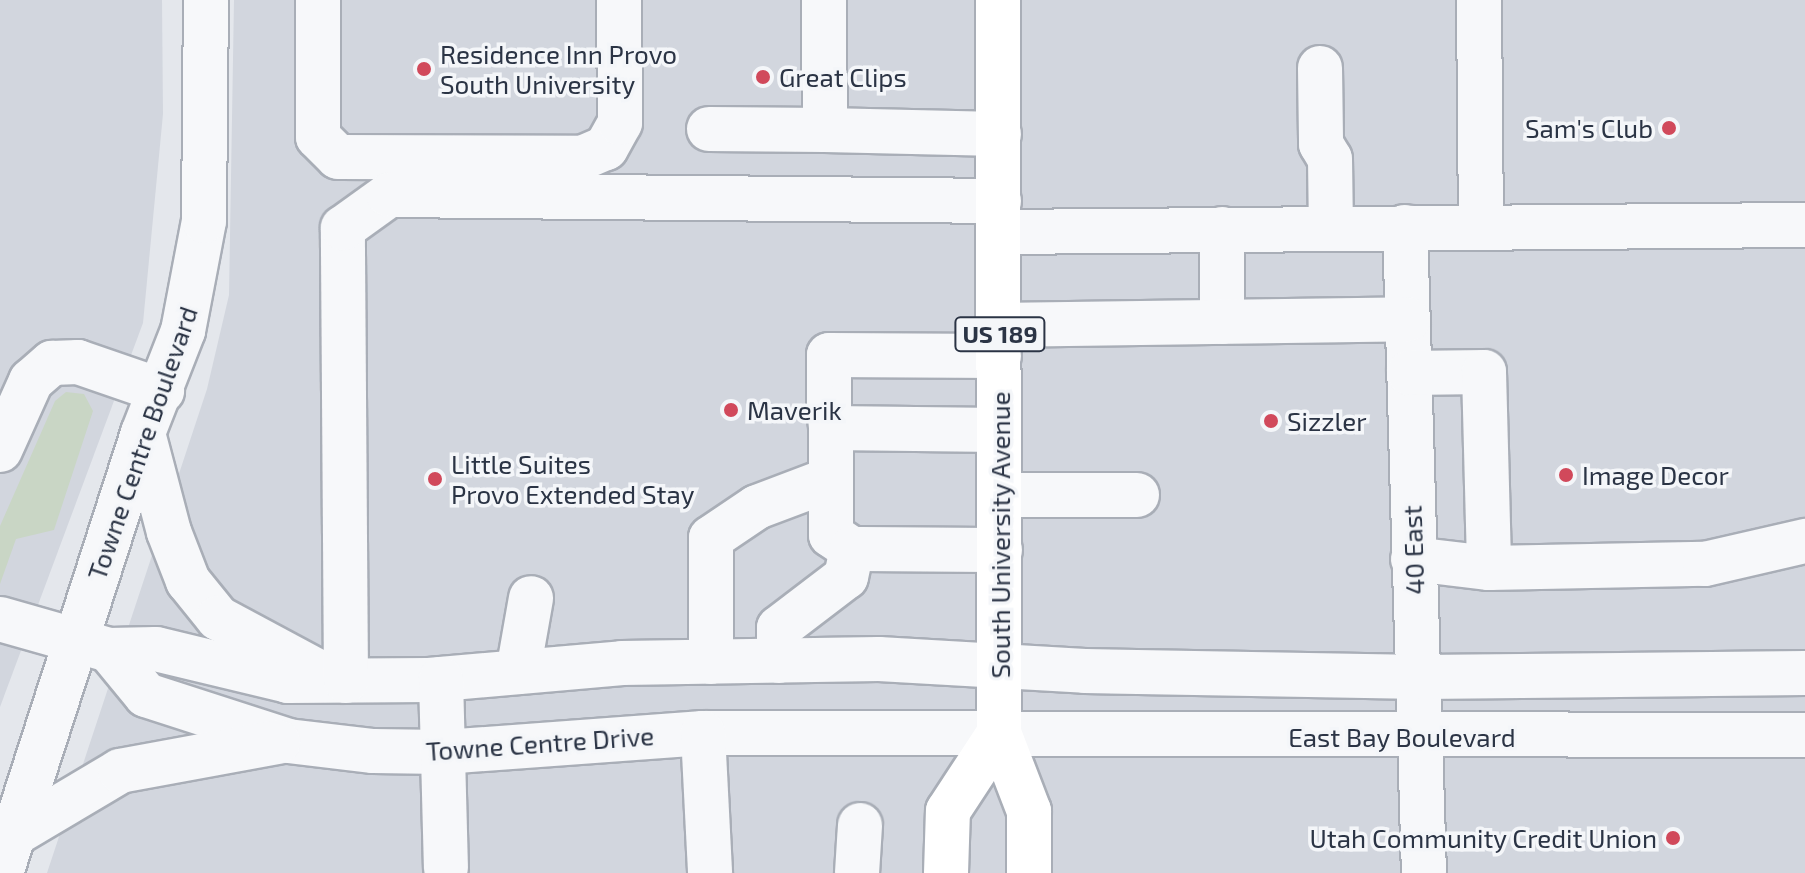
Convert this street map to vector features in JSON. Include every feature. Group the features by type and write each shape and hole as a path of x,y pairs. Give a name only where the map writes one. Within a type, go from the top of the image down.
{"highway":[{"name":"South University Avenue","path":"998,0 999,733 1029,811 1029,873"},
{"path":"946,873 948,811 999,733"}],"street":[{"name":"Towne Centre Boulevard","path":"8,853 93,644 143,433 183,331 204,221 206,0"},
{"path":"318,0 318,137 338,157 582,158 606,148 620,123 619,0"},
{"path":"824,0 825,130"},
{"path":"1479,0 1481,226"},
{"path":"1320,68 1321,144 1330,159 1331,227"},
{"path":"709,129 999,134"},
{"path":"342,681 343,228 389,195 998,216 1222,229 1805,225"},
{"name":"40 East","path":"1405,227 1413,559 1422,677 1424,873"},
{"path":"1222,229 1222,322"},
{"path":"1000,550 852,549 831,535 829,355 1222,322 1408,319"},
{"path":"0,450 31,381 52,363 78,362 162,391"},
{"path":"1409,373 1484,372 1489,568"},
{"path":"831,428 999,430"},
{"path":"143,433 169,532 188,581 218,618 342,681"},
{"path":"711,662 711,538 757,507 831,479"},
{"path":"1001,495 1137,495"},
{"path":"1413,559 1489,568 1705,564 1805,541"},
{"path":"779,661 779,628 846,577 852,549"},
{"path":"518,672 531,598"},
{"path":"0,619 93,644 156,649 288,681 441,679 711,662 887,659 1001,667 1422,677 1805,673"},
{"name":"Towne Centre Drive","path":"93,644 146,695 288,741 373,751 444,752 703,733 999,733"},
{"path":"441,679 446,868"},
{"path":"703,733 710,873"},
{"name":"East Bay Boulevard","path":"999,733 1422,738 1805,735"},
{"path":"8,853 120,771 288,741"},
{"path":"857,873 860,825"}],"shaded area":[{"path":"0,0 162,0 163,114 143,323 0,707"},
{"path":"234,0 1805,0 1805,873 47,873 207,389 229,295"}],"green space":[{"path":"66,392 84,394 93,411 54,530 16,539 0,584 0,526 55,401"}],"place":[{"name":"Residence Inn Provo South University","path":"424,69"},
{"name":"Great Clips","path":"763,77"},
{"name":"Sam's Club","path":"1669,128"},
{"name":"Maverik","path":"731,410"},
{"name":"Sizzler","path":"1271,421"},
{"name":"Image Decor","path":"1566,475"},
{"name":"Little Suites Provo Extended Stay","path":"435,479"},
{"name":"Utah Community Credit Union","path":"1673,838"}]}
